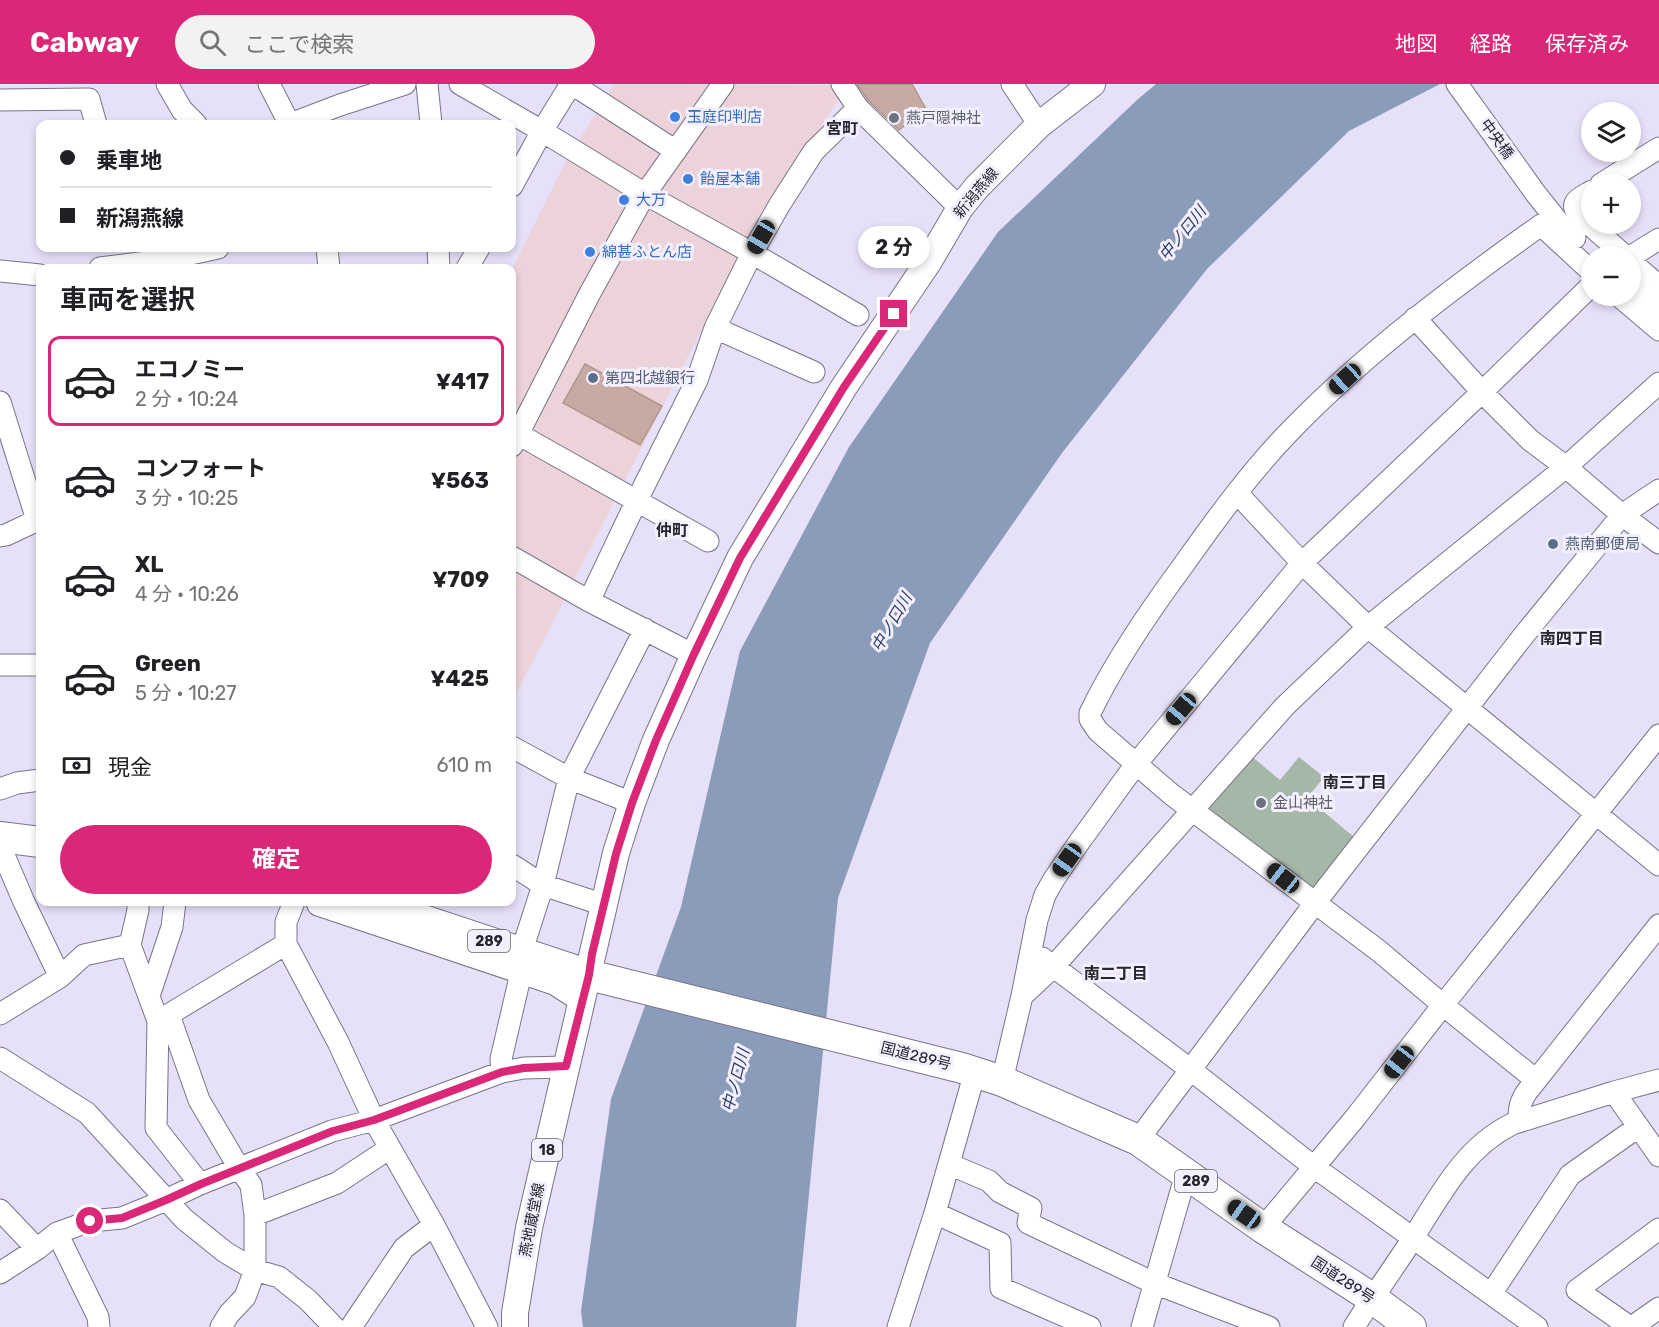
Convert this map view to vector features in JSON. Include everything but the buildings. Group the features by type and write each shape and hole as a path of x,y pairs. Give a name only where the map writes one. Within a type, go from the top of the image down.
{"highway":[{"path":"0,837 36,842"},
{"name":"国道289号","path":"381,906 593,978 980,1073 1137,1140 1263,1228 1372,1298 1411,1327"}],"main road":[{"name":"新潟燕線","path":"593,978 604,905 616,854 632,803 656,740 740,558 844,387 929,261 960,208 977,187 1039,124 1092,84"},
{"name":"燕地蔵堂線","path":"514,1327 529,1228 566,1066 593,978"}],"street":[{"path":"167,84 182,110 192,120"},
{"path":"269,84 287,120"},
{"path":"310,120 405,84"},
{"path":"427,84 431,120"},
{"path":"460,84 645,194 858,315"},
{"path":"516,179 571,84 676,151"},
{"path":"516,438 590,293 645,194 723,84"},
{"path":"842,84 858,108 960,208"},
{"path":"1012,84 1039,124"},
{"name":"中央橋","path":"1457,84 1536,194 1564,229 1584,246"},
{"path":"0,100 52,91 89,99 95,120"},
{"path":"589,601 697,380 715,328 752,253 814,151 858,108"},
{"path":"1617,174 1659,148"},
{"path":"1581,198 1574,205 1581,217"},
{"path":"1536,1080 1379,951 1192,810 1136,764 1093,725 1090,713 1137,630 1162,593 1236,493 1308,412 1415,318 1541,225 1581,262"},
{"path":"1600,234 1614,246"},
{"path":"1641,250 1659,239"},
{"path":"111,264 132,256 163,264 212,256"},
{"path":"1641,270 1659,286"},
{"path":"0,271 36,275"},
{"path":"1641,295 1659,309"},
{"path":"898,1327 935,1213 948,1164 980,1073 1022,996 1037,920 1045,895 1054,879 1136,764 1302,563 1581,296"},
{"path":"1631,306 1659,330"},
{"path":"1415,318 1482,393 1530,440 1659,543"},
{"path":"715,328 814,372"},
{"path":"1022,996 1054,966 1285,706 1368,627 1566,468 1659,383"},
{"path":"0,402 36,511"},
{"path":"516,441 708,541"},
{"path":"1137,1140 1316,903 1524,635 1622,515 1659,490"},
{"path":"1236,493 1302,563 1368,627 1659,865"},
{"path":"0,536 36,521"},
{"path":"516,559 589,601 694,654"},
{"path":"524,944 543,885 569,778 645,629"},
{"path":"0,665 36,665"},
{"path":"1263,1228 1355,1118 1659,735"},
{"path":"516,749 569,778 632,803"},
{"path":"0,789 17,783 36,781"},
{"path":"0,846 60,977"},
{"path":"516,868 543,885 604,905"},
{"path":"138,906 130,945 148,996 163,1018 199,1100 251,1185 255,1215 255,1270 245,1297 220,1327"},
{"path":"148,996 172,927 175,906"},
{"path":"292,906 286,922 286,944 338,1042 374,1120 434,1225 487,1327"},
{"path":"321,906 554,984 593,978"},
{"path":"409,906 562,956 593,978"},
{"path":"1520,1121 1518,1113 1526,1093 1659,925"},
{"path":"163,1018 286,944"},
{"path":"0,1014 60,977 84,956 130,945"},
{"path":"1032,952 1054,966 1191,1070 1314,1167 1537,1327"},
{"path":"502,1072 501,1059 521,973"},
{"path":"163,1018 156,1128 201,1184"},
{"path":"1,1061 87,1113 184,1219 217,1246 255,1270 279,1277 308,1300 334,1327"},
{"path":"0,1273 38,1249 57,1233 90,1221 122,1218 333,1131 374,1120 502,1072 524,1068 566,1066"},
{"path":"1354,1327 1413,1239 1443,1188 1467,1158 1502,1129 1520,1121 1659,1080"},
{"path":"1614,1092 1659,1156"},
{"path":"1491,1294 1570,1175 1638,1127"},
{"path":"255,1215 338,1183 390,1148"},
{"path":"948,1164 989,1181 1000,1192 1031,1208 1028,1223 1154,1283 1269,1327"},
{"path":"1142,1327 1186,1174"},
{"path":"0,1210 38,1249"},
{"path":"935,1213 1000,1243 1001,1288 1090,1327"},
{"path":"351,1327 404,1248 434,1225"},
{"path":"1659,1229 1576,1290 1631,1327 1659,1308"},
{"path":"57,1233 98,1317 99,1327"}],"shaded area":[{"path":"614,84 848,85 752,231 516,694 514,264 565,163"}],"green space":[{"path":"1250,755 1280,780 1299,757 1324,777 1307,798 1360,842 1314,898 1204,810"}],"water":[{"name":"中ノ口川","path":"1156,84 1440,84 1349,131 1207,269 1062,453 930,643 838,898 796,1327 583,1327 581,1311 611,1099 681,907 740,651 849,447 998,232"}],"place":[{"name":"玉庭印判店","path":"675,117"},
{"name":"燕戸隠神社","path":"894,118"},
{"name":"飴屋本舗","path":"688,179"},
{"name":"大万","path":"624,200"},
{"name":"綿甚ふとん店","path":"590,252"},
{"name":"第四北越銀行","path":"593,378"},
{"name":"燕南郵便局","path":"1553,544"},
{"name":"金山神社","path":"1261,803"}],"district":[{"name":"宮町","path":"842,128"},
{"name":"仲町","path":"672,530"},
{"name":"南四丁目","path":"1572,638"},
{"name":"南三丁目","path":"1355,782"},
{"name":"南二丁目","path":"1116,973"}],"route":[{"path":"90,1221 122,1218 333,1131 374,1120 502,1072 524,1068 566,1066 616,854 656,740 740,558 844,387 894,314"}]}
